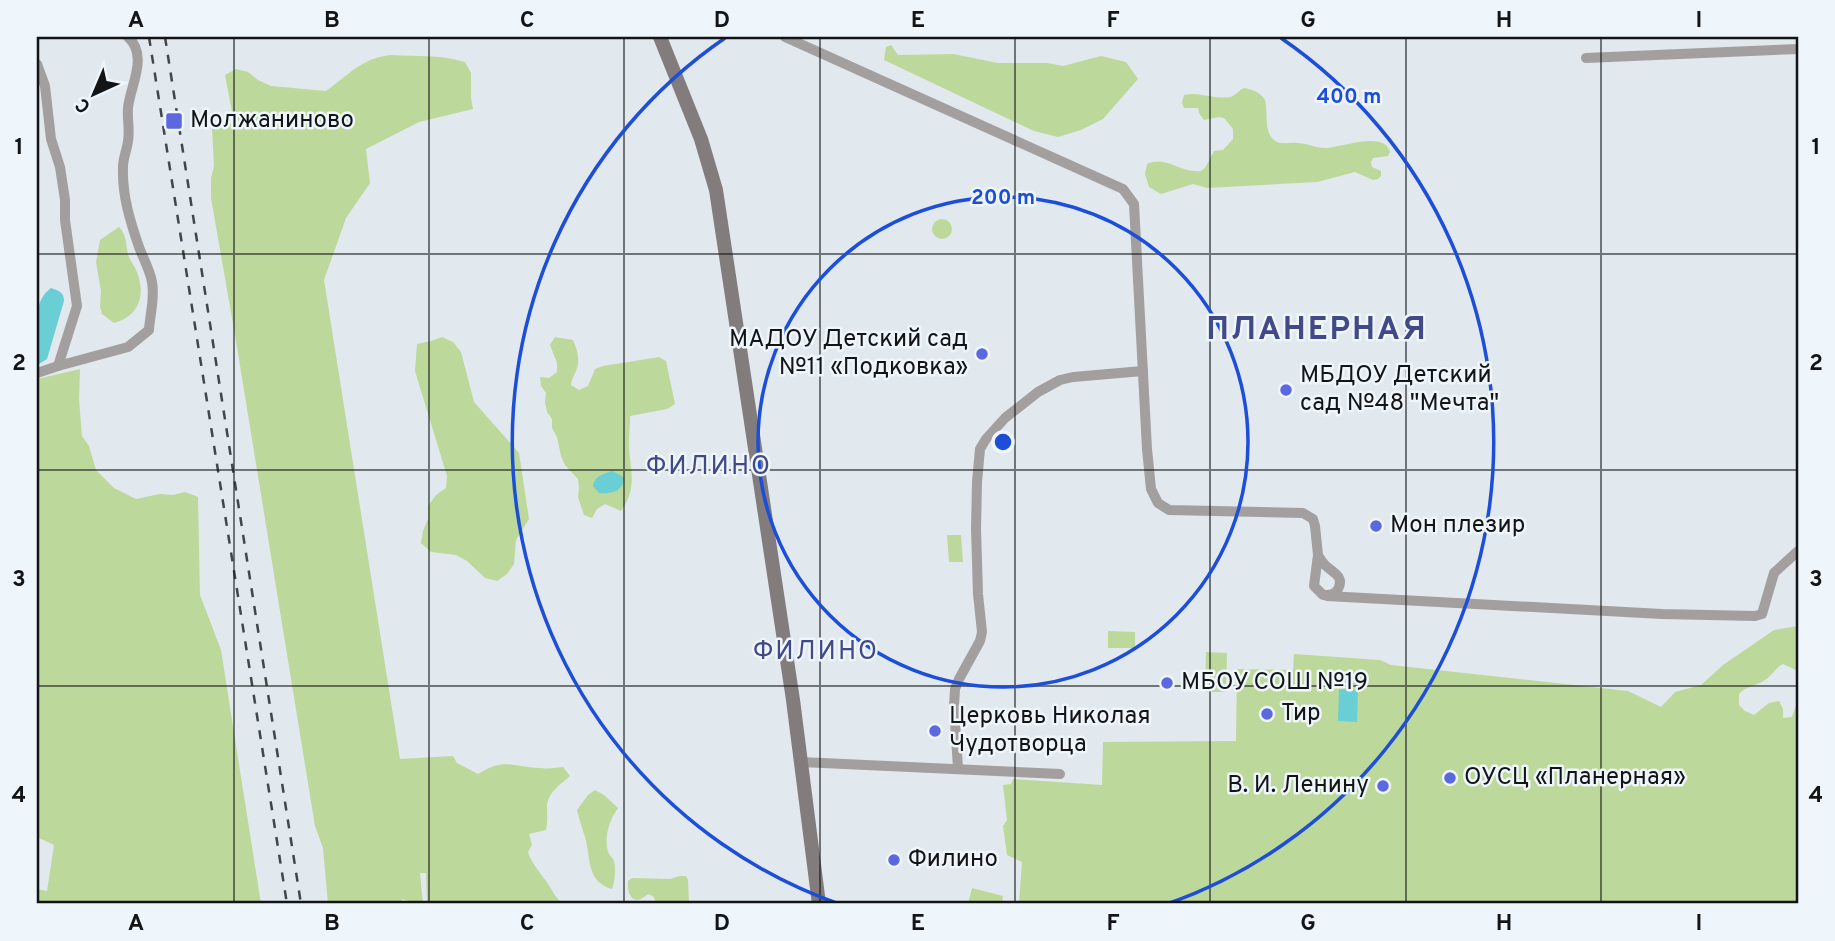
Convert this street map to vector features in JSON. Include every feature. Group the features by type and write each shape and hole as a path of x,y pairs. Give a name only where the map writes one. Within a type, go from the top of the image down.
{"main road":[{"path":"660,37 701,139 716,190 747,386 819,904"}],"street":[{"path":"37,373 128,347 149,330 154,298 152,279 136,237 123,186 123,163 129,133 128,110 138,74 136,48 128,37"},
{"path":"785,37 1123,189 1134,204 1150,476 1158,503 1169,510 1303,513 1313,519 1318,555 1314,586 1322,595 1635,613 1755,616 1762,614 1774,573 1798,551"},
{"path":"1586,58 1798,49"},
{"path":"37,64 45,86 51,139 60,167 77,306 58,366"},
{"path":"958,768 955,689 982,632 976,529 981,449 986,439 1005,418 1038,392 1060,380 1143,371"},
{"path":"1318,555 1322,562 1338,575 1340,582 1334,593 1327,596"},
{"path":"1314,578 1319,572 1331,570"},
{"path":"1339,587 1349,598"},
{"path":"801,762 1059,774"}],"green space":[{"path":"891,45 898,55 953,54 998,63 1047,63 1063,66 1101,56 1126,62 1138,79 1103,119 1058,137 1034,131 884,60 886,47"},
{"path":"390,55 437,57 465,62 471,73 473,109 419,122 366,149 370,183 346,218 324,280 400,759 453,756 457,763 478,774 502,764 563,767 570,776 549,798 546,830 529,834 532,845 528,852 563,904 427,904 426,873 420,873 423,904 411,904 401,899 404,904 328,904 323,848 315,826 211,198 214,166 212,129 233,117 225,75 236,69 248,72 271,86 326,91 355,68"},
{"path":"1244,88 1256,92 1265,100 1268,130 1277,142 1325,148 1380,142 1390,152 1388,156 1373,158 1371,162 1372,167 1381,171 1381,176 1373,180 1355,172 1317,182 1207,188 1193,184 1161,194 1149,187 1145,174 1147,164 1161,162 1201,171 1214,151 1223,150 1233,139 1233,129 1224,118 1204,120 1198,108 1184,108 1184,95 1230,97"},
{"path":"942,219 949,222 952,229 949,236 942,239 935,236 932,229 935,222"},
{"path":"119,227 141,289 135,310 123,320 114,323 102,314 96,262 100,240"},
{"path":"442,337 453,342 461,352 474,402 519,453 529,519 516,540 514,564 507,574 497,581 485,578 467,561 456,555 431,552 421,543 428,519 428,506 436,495 446,488 447,476 415,371 417,344"},
{"path":"555,337 573,340 578,361 571,385 579,390 588,386 595,369 603,366 659,357 666,361 675,404 667,409 630,416 631,486 621,511 605,504 597,509 592,518 584,515 578,497 578,479 565,465 561,456 552,428 552,419 547,412 546,393 541,386 540,377 549,378 557,372 557,363 550,345"},
{"path":"80,369 82,436 89,446 96,470 114,488 136,499 185,492 198,497 200,595 221,650 261,904 37,904 37,889 47,891 54,845 37,837 37,379"},
{"path":"947,535 961,535 963,562 949,562"},
{"name":"ОУСЦ «Планерная»","path":"1798,626 1798,671 1783,664 1765,680 1742,691 1739,694 1739,705 1754,715 1769,703 1779,701 1783,718 1792,717 1798,699 1798,904 1019,904 1022,862 1007,855 1003,826 1007,820 1003,785 1011,784 1013,779 1102,785 1103,742 1236,741 1237,669 1293,670 1294,654 1380,660 1391,665 1628,691 1661,707 1675,692 1701,685 1723,665 1774,630"},
{"path":"1108,631 1135,632 1135,648 1108,648"},
{"path":"1206,652 1227,653 1226,692 1205,692"},
{"path":"595,790 618,808 607,834 608,852 615,868 612,889 604,886 594,875 577,810"},
{"path":"686,876 688,880 689,904 657,904 653,896 648,894 636,900 630,896 628,881 632,878 670,879"},
{"path":"972,888 1003,896 1002,904 968,904"}],"water":[{"path":"51,288 62,294 64,301 47,359 39,364 37,312 44,294"},
{"path":"612,471 624,478 623,483 619,489 612,492 599,493 593,486 595,480"},
{"path":"1339,689 1358,690 1357,722 1338,721"}],"railway":[{"path":"149,37 287,904"},
{"path":"165,37 301,904"}],"place":[{"name":"Молжаниново","path":"174,121"},
{"name":"МАДОУ Детский сад №11 «Подковка»","path":"982,354"},
{"name":"МБДОУ Детский сад №48 \"Мечта\"","path":"1286,390"},
{"name":"Мон плезир","path":"1376,526"},
{"name":"МБОУ СОШ №19","path":"1167,683"},
{"name":"Тир","path":"1267,714"},
{"name":"Церковь Николая Чудотворца","path":"935,731"},
{"name":"ОУСЦ «Планерная»","path":"1450,778"},
{"name":"В. И. Ленину","path":"1383,786"},
{"name":"Филино","path":"894,860"}],"district":[{"name":"ПЛАНЕРНАЯ","path":"1317,331"},
{"name":"ФИЛИНО","path":"709,467"},
{"name":"ФИЛИНО","path":"816,652"}]}
